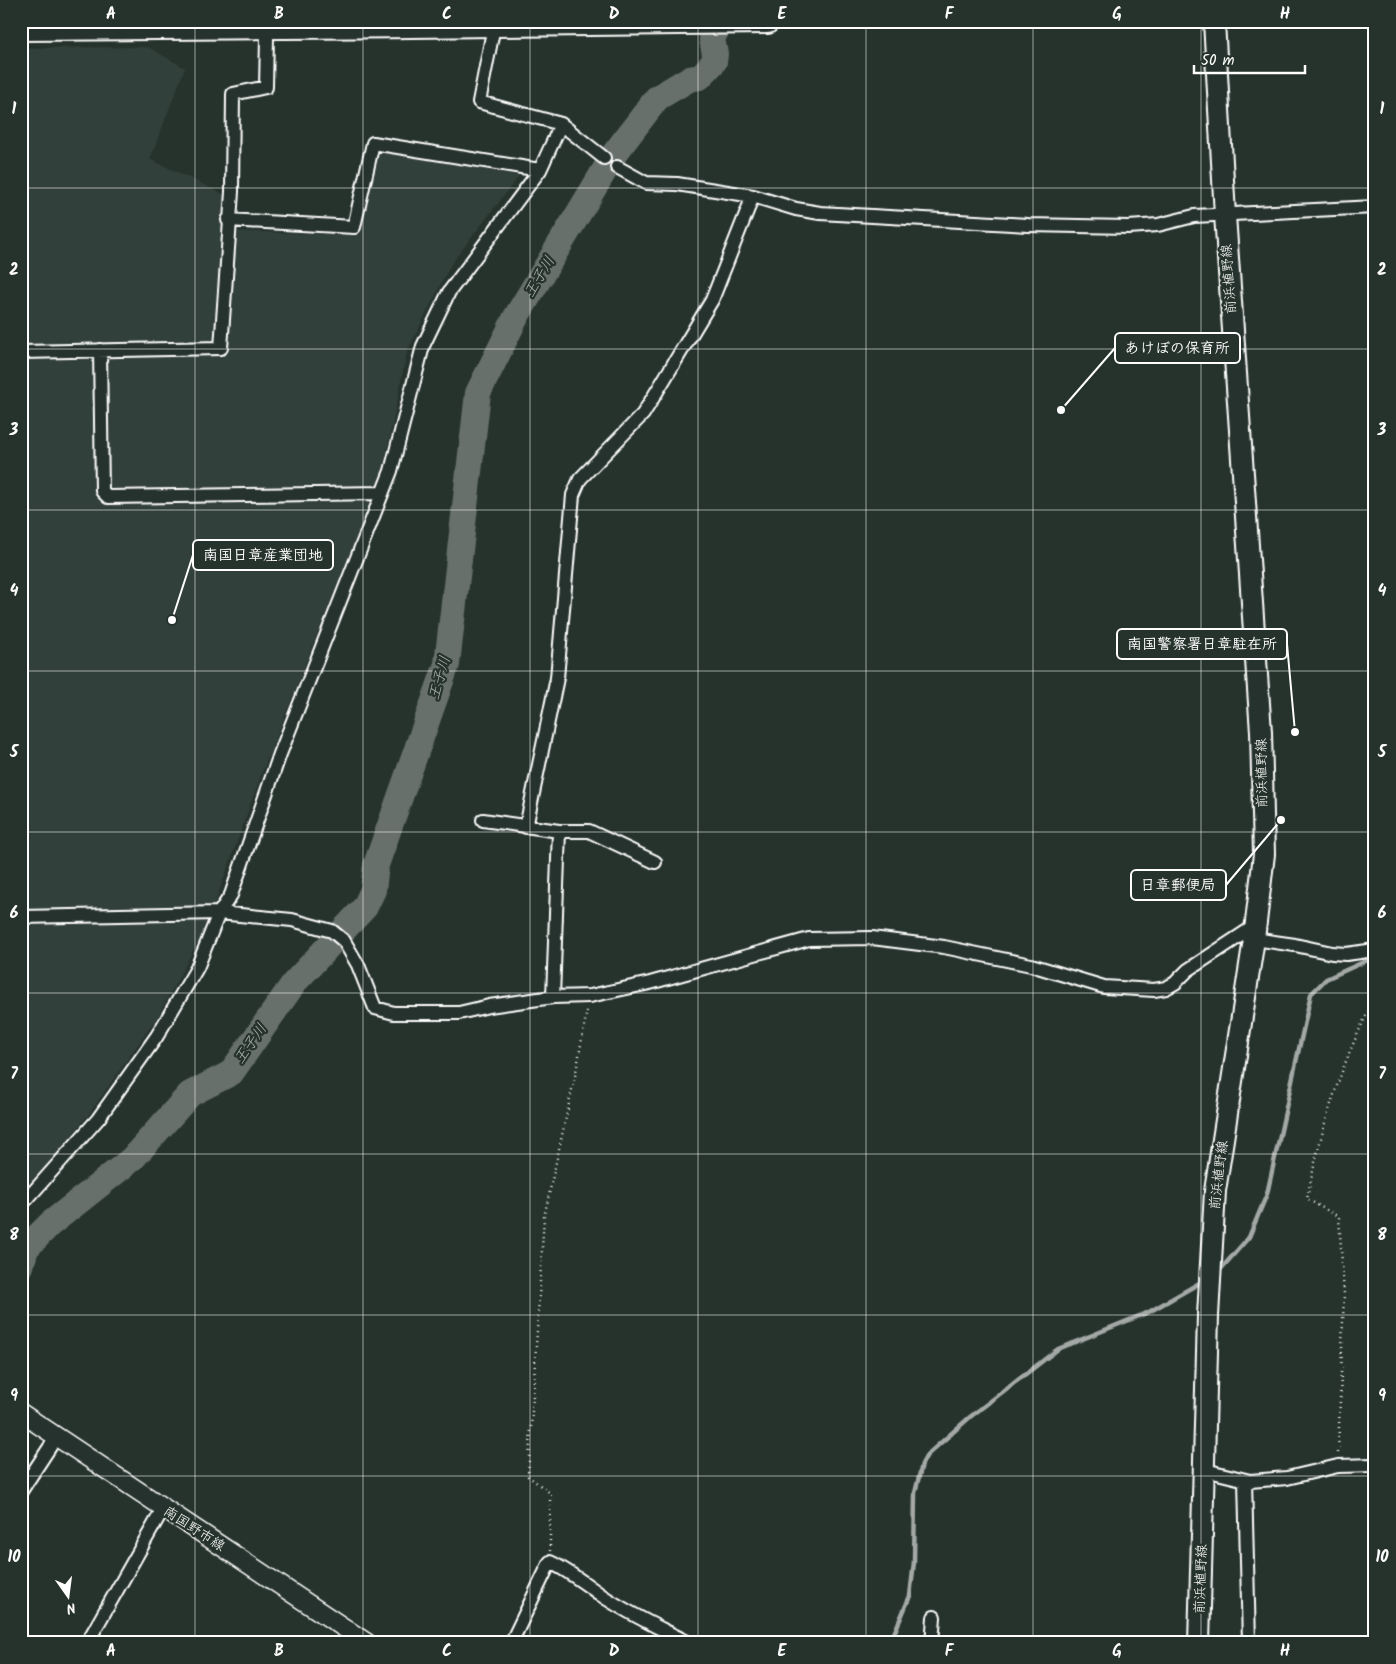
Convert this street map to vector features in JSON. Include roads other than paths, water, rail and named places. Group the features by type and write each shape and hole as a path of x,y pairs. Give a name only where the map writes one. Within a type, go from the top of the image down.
{"highway":[{"path":"21,28 195,27 259,23 494,26 767,21"}],"main road":[{"name":"前浜植野線","path":"1199,1643 1208,1316 1216,1191 1264,854 1261,732 1224,215 1214,21"},
{"name":"南国野市線","path":"21,1413 367,1643"}],"street":[{"path":"21,352 221,348 228,220 232,192 233,94 266,87 267,37 259,23"},
{"path":"494,26 479,102 561,124 604,158"},
{"path":"21,1202 27,1199 98,1119 157,1036 197,968 219,913 231,895 280,754 391,471 423,346 449,292 540,170 561,124"},
{"path":"228,220 354,227 374,144 540,170"},
{"path":"617,167 646,183 677,184 753,196 796,209 828,214 1028,225 1128,227 1158,225 1194,216 1375,207"},
{"path":"526,827 557,678 573,495 580,479 643,414 712,300 753,196"},
{"path":"100,350 102,491 108,497 382,494"},
{"path":"483,820 526,827 597,834 655,862"},
{"path":"553,997 559,831"},
{"path":"21,916 219,913 292,920 332,931 344,941 358,965 375,1008 383,1012 459,1013 489,1006 553,997 590,996 650,983 809,939 872,938 944,947 1031,965 1104,987 1154,990 1166,988 1175,983 1188,970 1254,933 1332,953 1346,954 1375,950"},
{"path":"21,1491 57,1436"},
{"path":"1205,1470 1245,1480 1287,1478 1338,1466 1375,1465"},
{"path":"1245,1480 1249,1643"},
{"path":"87,1643 163,1509"},
{"path":"511,1643 550,1562 572,1573 601,1595 635,1615 689,1643"},
{"path":"932,1643 934,1617"}],"waterway":[{"name":"王子川","path":"21,1266 26,1248 50,1224 132,1159 190,1094 231,1073 294,983 365,907 373,890 376,865 447,664 478,393 516,317 615,153 657,98 689,79 700,77 714,62 715,54 712,39 721,21"},
{"path":"1220,1270 1249,1237 1267,1194 1311,994 1326,979 1368,960"},
{"path":"890,1643 910,1596 914,1562 915,1493 922,1464 927,1455 970,1417 1058,1349 1149,1312 1203,1281"}],"place":[{"name":"あけぼの保育所","path":"1061,410"},
{"name":"南国日章産業団地","path":"172,620"},
{"name":"南国警察署日章駐在所","path":"1295,732"},
{"name":"日章郵便局","path":"1281,820"}]}
